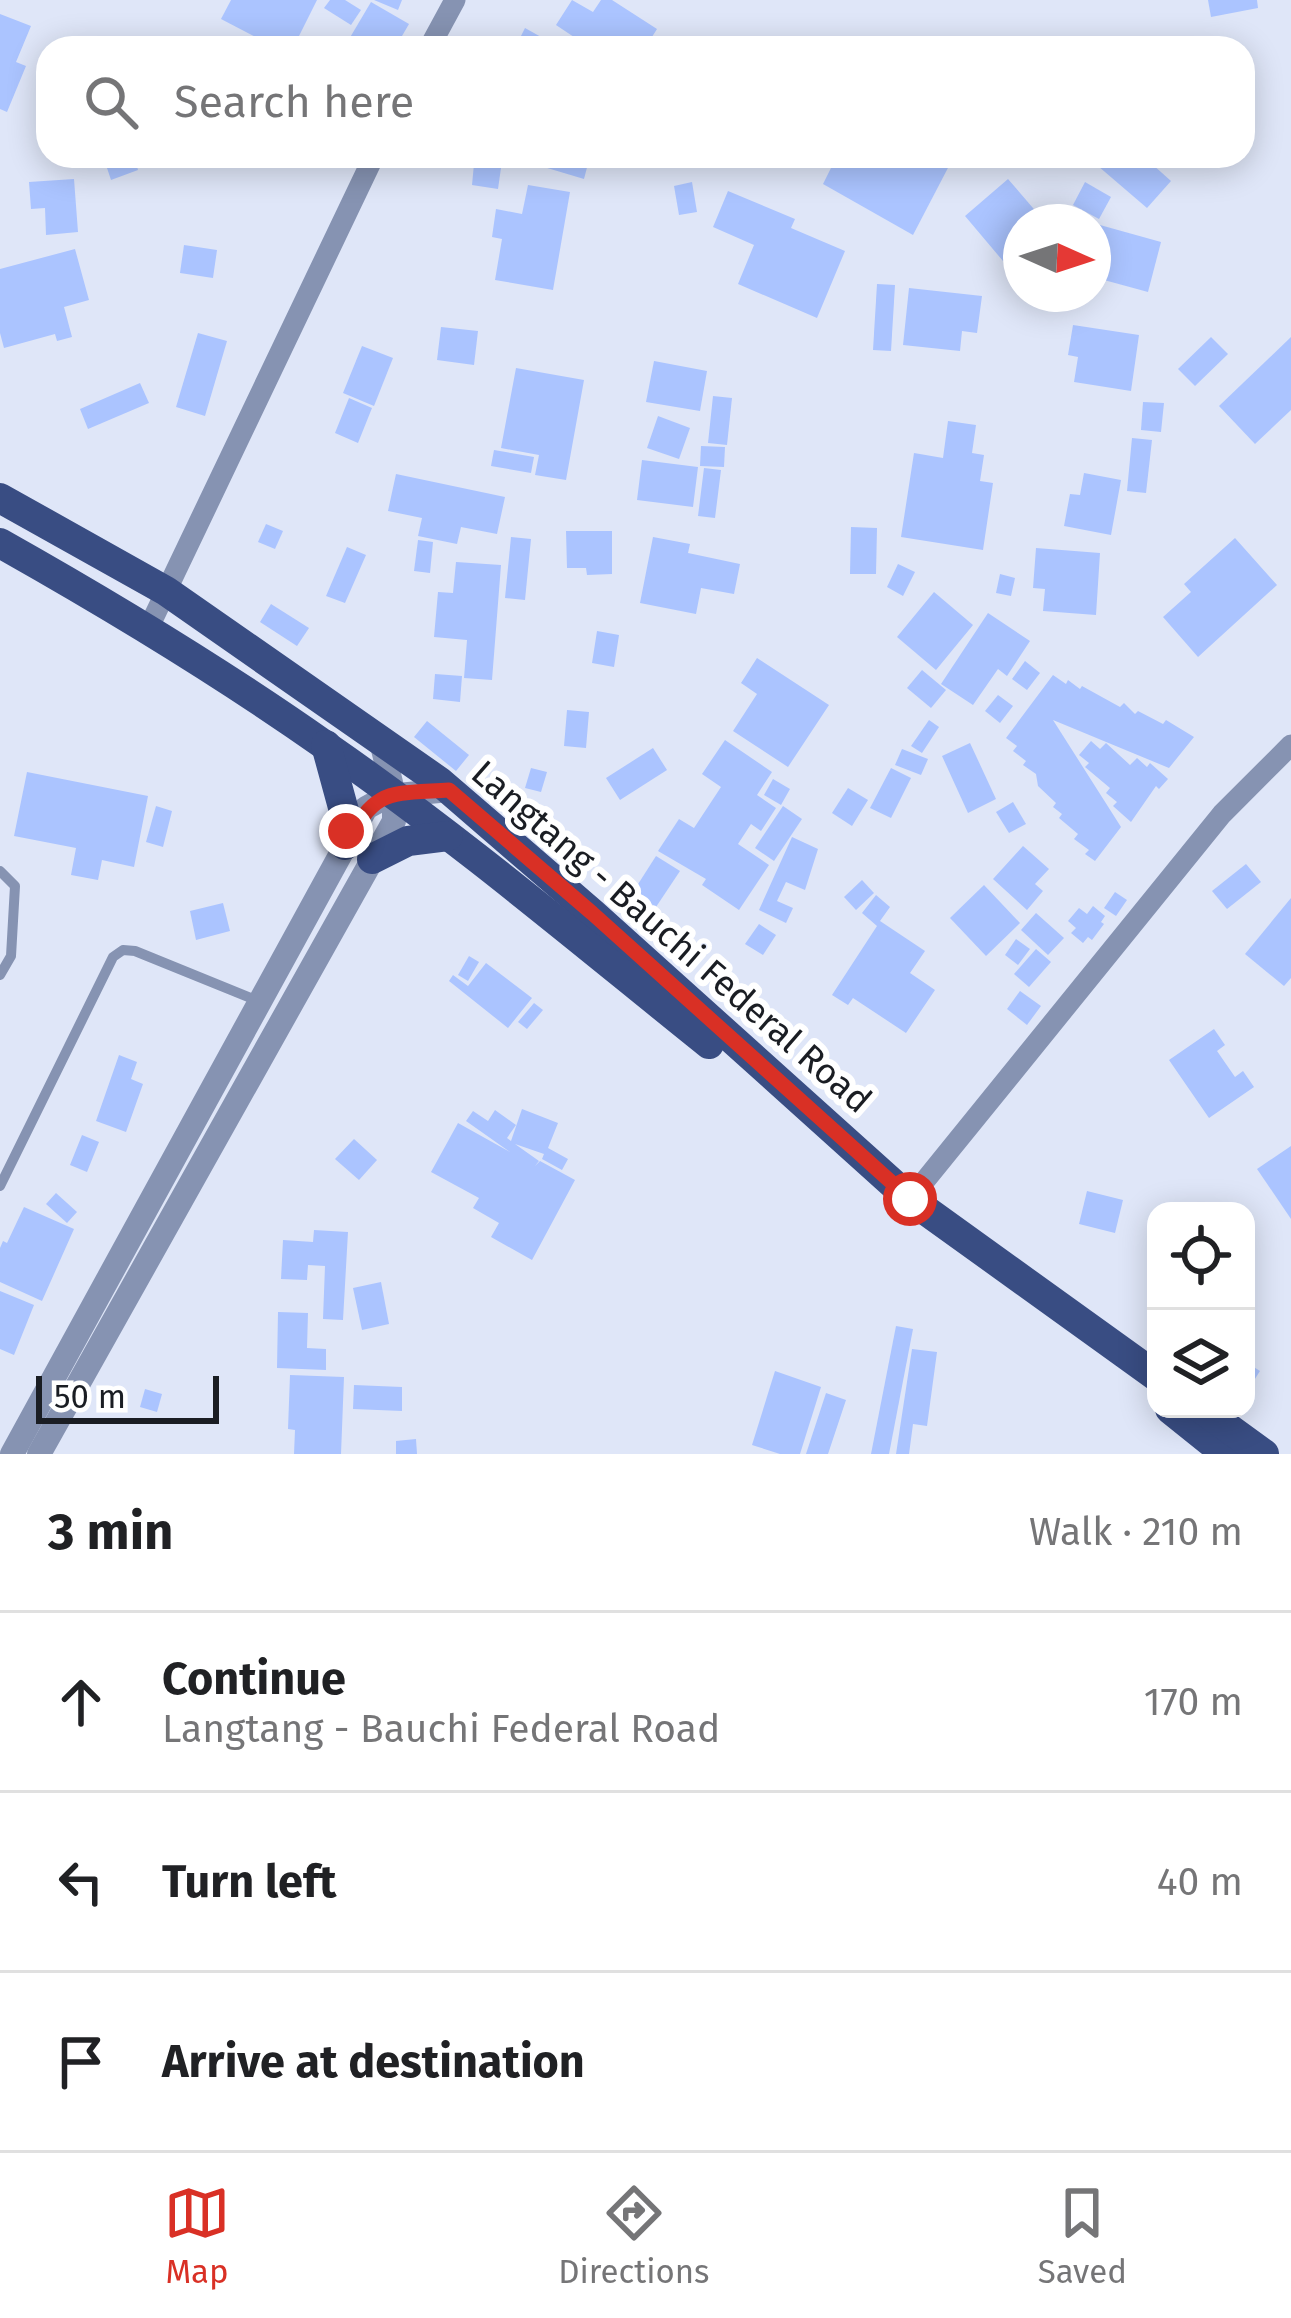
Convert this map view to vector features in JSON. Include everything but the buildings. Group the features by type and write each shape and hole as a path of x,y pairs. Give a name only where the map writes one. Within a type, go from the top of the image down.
{"main road":[{"name":"Langtang - Bauchi Federal Road","path":"0,498 166,591 449,790 910,1199 1147,1370"},
{"name":"Langtang - Bauchi Federal Road","path":"0,543 149,627 394,795 1147,1391"},
{"path":"326,746 358,852 448,836"},
{"path":"1181,1418 1226,1454"},
{"path":"1214,1418 1264,1454"}],"street":[{"path":"435,36 454,0"},
{"path":"149,627 368,168"},
{"path":"381,741 394,795"},
{"path":"910,1199 1222,814 1291,745"},
{"path":"39,1454 358,852 366,808 382,797 449,790"},
{"path":"11,1454 258,1001 358,852"}],"lane":[{"path":"0,871 15,886 11,956 0,975"},
{"path":"0,1186 113,957 123,950 135,951 258,1001"}],"route":[{"path":"346,831 345,845 366,808 382,797 449,790 910,1199"}]}
